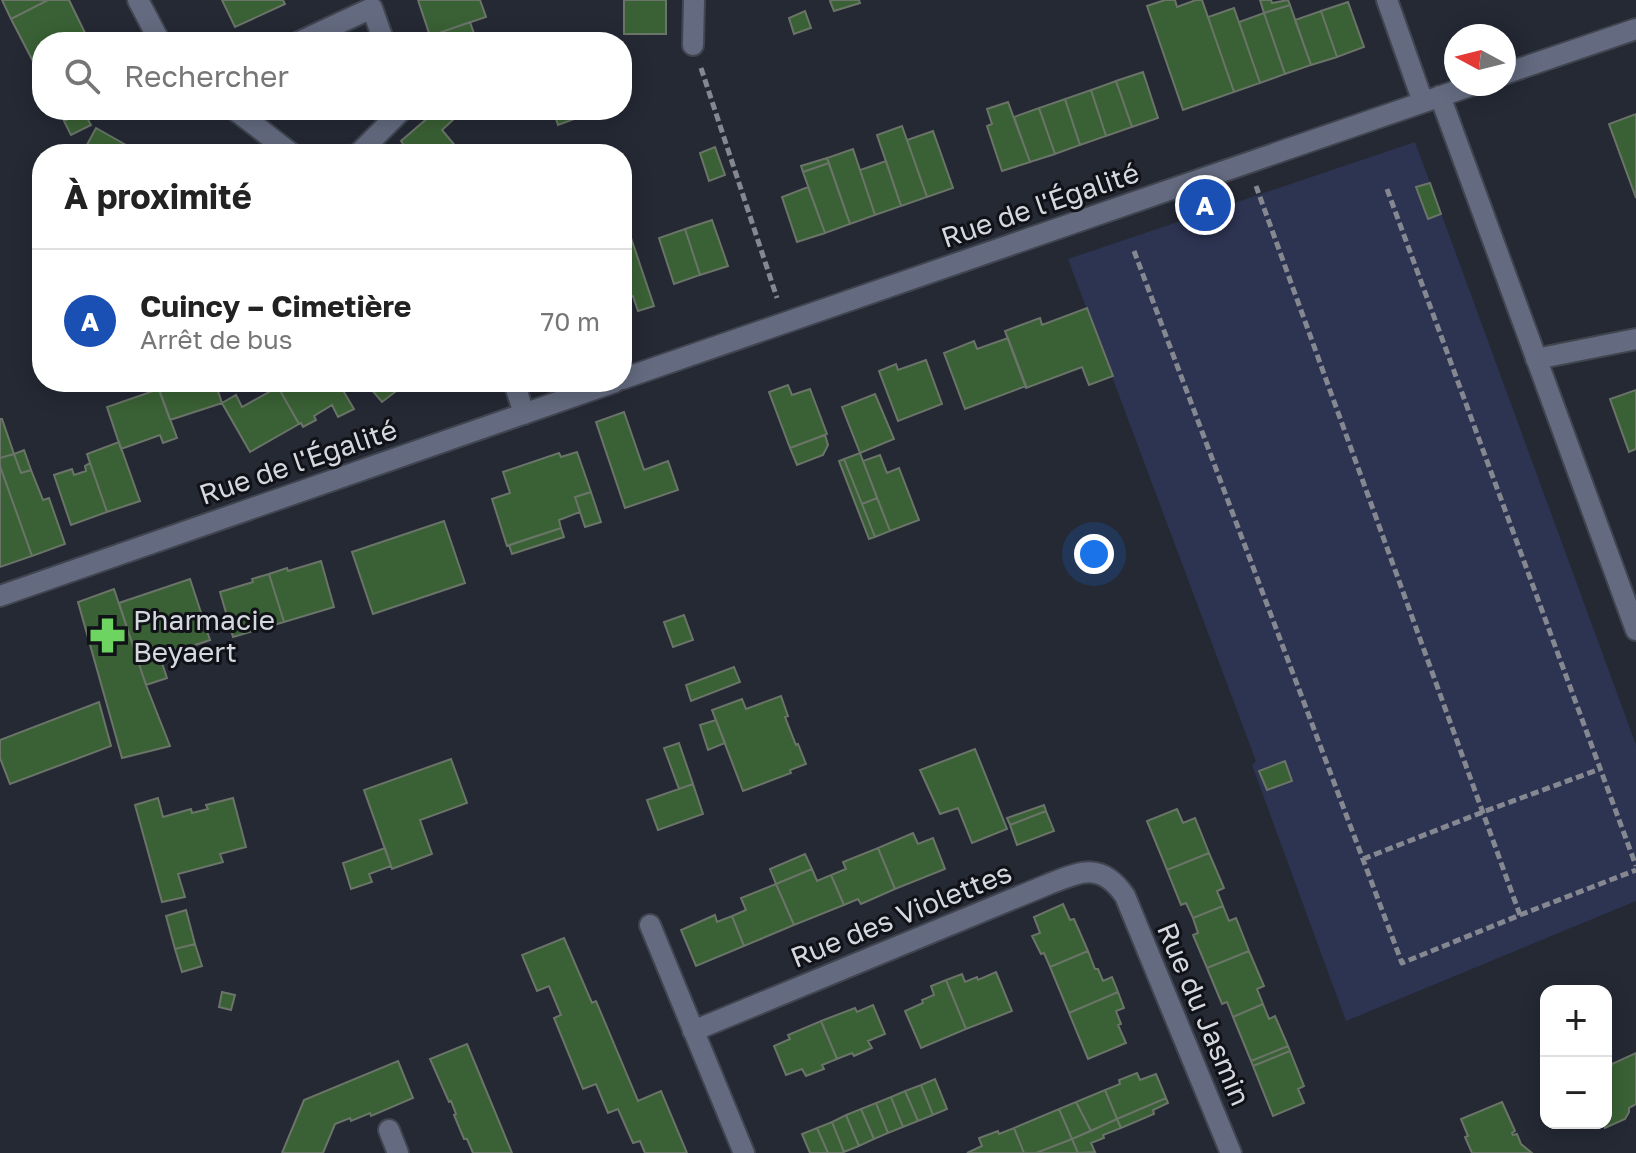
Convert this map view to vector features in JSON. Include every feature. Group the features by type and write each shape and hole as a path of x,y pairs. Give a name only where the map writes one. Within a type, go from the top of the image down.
{"street":[{"path":"138,0 155,32"},
{"path":"693,45 694,0"},
{"path":"1387,0 1431,99 1536,359 1636,630"},
{"path":"320,32 372,8 380,32"},
{"path":"1516,70 1636,29"},
{"name":"Rue de l'Égalité","path":"632,376 1444,95"},
{"path":"248,120 279,144"},
{"path":"368,144 392,120"},
{"path":"1536,359 1636,339"},
{"path":"517,392 524,414"},
{"name":"Rue de l'Égalité","path":"0,596 587,392"},
{"name":"Rue des Violettes","path":"693,1031 1073,875 1091,872 1105,875 1116,882 1125,896"},
{"name":"Rue du Jasmin","path":"1125,896 1231,1153"},
{"path":"650,925 744,1153"},
{"path":"389,1130 398,1153"}],"path":[{"path":"693,45 785,322"},
{"path":"1247,163 1520,915"},
{"path":"1134,251 1402,963 1636,868 1387,189"},
{"path":"1363,859 1600,769"}],"shaded area":[{"path":"1415,142 1636,745 1636,901 1346,1021 1252,765 1256,761 1068,259"}],"building":[{"path":"2,0 48,0 11,19"},
{"path":"48,0 69,0 85,32 32,32 32,59 11,19"},
{"path":"222,0 283,0 285,4 235,27"},
{"path":"418,0 480,0 486,17 442,32 429,32"},
{"path":"624,0 666,0 666,34 624,32"},
{"path":"859,0 860,3 834,11 830,1"},
{"path":"1175,0 1177,7 1202,0 1234,92 1183,110 1147,6"},
{"path":"1260,0 1271,0 1272,3 1288,0 1290,5 1264,13"},
{"path":"1348,2 1364,47 1337,57 1321,11"},
{"path":"1290,5 1311,65 1285,74 1264,13"},
{"path":"1234,8 1260,83 1234,92 1208,17"},
{"path":"805,11 811,28 794,34 789,18"},
{"path":"1321,11 1337,57 1311,65 1295,20"},
{"path":"1264,13 1285,74 1260,83 1239,22"},
{"path":"470,22 474,32 441,32"},
{"path":"1143,72 1158,118 1132,127 1116,81"},
{"path":"1116,81 1132,127 1106,136 1091,90"},
{"path":"1091,90 1106,136 1080,145 1065,99"},
{"path":"1065,99 1080,145 1055,154 1039,108"},
{"path":"1008,102 1030,162 1002,171 987,126 992,124 987,109"},
{"path":"1039,108 1055,154 1030,162 1014,117"},
{"path":"1636,114 1636,198 1609,124"},
{"path":"88,120 91,125 71,135 64,121"},
{"path":"425,120 453,120 442,130 454,144 403,144 401,141"},
{"path":"902,126 927,197 901,206 877,135"},
{"path":"96,128 124,144 87,144"},
{"path":"933,131 953,188 927,197 907,140"},
{"path":"715,147 725,175 709,181 700,153"},
{"path":"853,149 875,215 850,224 827,158"},
{"path":"827,158 829,163 803,172 801,166"},
{"path":"886,161 901,206 875,215 860,170"},
{"path":"829,163 850,224 825,233 803,172"},
{"path":"1430,183 1441,214 1428,219 1416,187"},
{"path":"808,187 825,233 797,242 782,197"},
{"path":"712,220 728,266 700,275 685,229"},
{"path":"685,229 700,275 674,284 659,238"},
{"path":"632,241 654,306 638,311 633,296"},
{"path":"1087,308 1113,376 1089,385 1082,367 1026,388 1005,331 1040,318 1042,325"},
{"path":"1008,338 1026,386 965,409 944,353 974,341 977,349"},
{"path":"926,360 942,404 898,421 879,371 896,364 898,370"},
{"path":"788,385 792,395 810,389 827,434 790,448 769,392"},
{"path":"1636,390 1636,449 1629,452 1610,399"},
{"path":"150,392 160,392 177,438 163,443 160,435 121,449 107,407"},
{"path":"160,392 218,392 222,403 170,420"},
{"path":"269,392 281,392 299,424 250,452 222,403 236,395 242,407"},
{"path":"281,392 344,392 354,409 338,417 332,405 314,416 316,420 303,427"},
{"path":"374,392 395,392 382,402"},
{"path":"875,394 894,439 860,453 842,407"},
{"path":"624,412 644,470 668,461 678,490 625,508 596,422"},
{"path":"0,419 14,454 0,458"},
{"path":"825,435 828,445 823,455 797,465 790,448"},
{"path":"119,442 140,501 107,512 87,454"},
{"path":"24,450 31,470 21,473 14,454"},
{"path":"577,452 591,492 575,497 580,512 559,520 561,528 507,546 492,499 510,493 503,472 559,453 561,457"},
{"path":"860,453 877,498 862,504 844,459"},
{"path":"14,454 21,473 31,470 43,500 49,498 65,544 32,556 0,466 0,458"},
{"path":"880,455 887,473 899,468 919,520 890,531 863,461"},
{"path":"844,459 875,537 869,539 839,461"},
{"path":"90,463 107,512 71,525 54,475 72,469 74,475 86,471 85,466"},
{"path":"0,466 32,556 0,567"},
{"path":"591,492 601,522 585,527 575,497"},
{"path":"877,498 890,531 875,537 862,504"},
{"path":"444,521 465,583 373,614 352,552"},
{"path":"561,528 564,537 512,554 509,545"},
{"path":"321,561 334,607 284,622 269,574"},
{"path":"269,574 284,622 233,637 220,592"},
{"path":"190,579 210,640 160,657 167,678 146,685 119,603"},
{"path":"114,589 170,746 122,758 78,602"},
{"path":"684,615 693,640 673,647 664,622"},
{"path":"734,667 740,682 691,701 686,685"},
{"path":"781,696 788,716 785,717 806,764 743,791 712,710 742,699 746,709"},
{"path":"99,702 111,746 10,784 0,758 0,740"},
{"path":"716,720 725,743 708,750 700,725"},
{"path":"679,743 693,784 679,789 664,748"},
{"path":"975,749 1007,829 972,843 958,808 940,814 920,770"},
{"path":"451,759 467,803 420,820 432,854 392,869 364,790"},
{"path":"1285,761 1292,781 1267,790 1259,771"},
{"path":"693,784 703,814 658,830 647,800"},
{"path":"158,798 163,817 191,809 192,813 208,809 206,805 233,798 246,847 220,854 223,862 178,874 185,897 162,902 135,805"},
{"path":"1044,805 1046,811 1010,825 1007,818"},
{"path":"1177,809 1183,823 1195,818 1209,853 1167,870 1147,821"},
{"path":"1046,811 1054,831 1017,845 1010,825"},
{"path":"913,833 918,844 933,838 945,869 895,889 878,848"},
{"path":"385,848 391,866 369,874 372,882 351,889 343,863"},
{"path":"878,848 895,889 861,904 858,899 844,905 831,875 846,869 843,862"},
{"path":"1209,853 1224,888 1217,891 1223,906 1193,918 1186,903 1181,905 1167,870"},
{"path":"805,854 812,869 776,884 770,869"},
{"path":"812,869 817,881 831,875 844,905 794,925 776,884"},
{"path":"776,884 794,925 744,946 732,916 746,910 741,898"},
{"path":"1063,904 1070,920 1074,919 1088,951 1050,967 1032,936 1040,933 1034,917"},
{"path":"1223,906 1229,921 1236,918 1249,951 1207,968 1193,935 1198,933 1193,918"},
{"path":"186,910 195,944 175,949 166,916"},
{"path":"715,915 717,922 732,916 744,946 696,966 681,930"},
{"path":"564,938 592,1003 596,1001 638,1101 661,1091 687,1153 645,1153 640,1141 633,1143 618,1109 608,1113 596,1084 583,1089 554,1018 561,1015 549,986 537,991 522,955"},
{"path":"195,944 202,966 182,972 175,949"},
{"path":"1088,951 1103,981 1112,977 1118,992 1069,1013 1050,967"},
{"path":"1249,951 1264,986 1257,989 1263,1004 1233,1017 1227,1002 1222,1004 1207,968"},
{"path":"996,972 1012,1011 966,1029 946,980 962,974 965,982 977,977 978,980"},
{"path":"946,980 966,1029 921,1048 905,1011 934,995 931,986"},
{"path":"222,992 235,995 231,1010 219,1007"},
{"path":"1118,992 1124,1008 1116,1011 1121,1024 1118,1025 1126,1043 1088,1059 1069,1013"},
{"path":"1263,1004 1269,1019 1275,1016 1288,1046 1251,1061 1233,1017"},
{"path":"873,1005 885,1034 868,1041 872,1048 837,1059 821,1021 855,1008 857,1012"},
{"path":"821,1021 837,1059 822,1065 824,1069 806,1076 802,1069 786,1075 774,1046 790,1039 788,1035"},
{"path":"467,1044 512,1153 473,1153 430,1059"},
{"path":"1288,1046 1290,1051 1253,1066 1251,1061"},
{"path":"1290,1051 1304,1086 1298,1089 1304,1103 1273,1116 1253,1066"},
{"path":"1636,1053 1636,1104 1629,1108 1625,1119 1612,1125 1612,1064"},
{"path":"398,1061 413,1098 371,1116 370,1113 335,1124 323,1153 282,1153 304,1100"},
{"path":"1137,1073 1140,1080 1156,1074 1166,1098 1117,1119 1105,1090"},
{"path":"935,1079 947,1109 933,1115 921,1085"},
{"path":"921,1085 933,1115 918,1121 905,1091"},
{"path":"1105,1090 1117,1119 1091,1131 1076,1102"},
{"path":"905,1091 918,1121 903,1127 891,1097"},
{"path":"891,1097 903,1127 888,1133 876,1103"},
{"path":"1166,1098 1168,1103 1153,1110 1154,1114 1121,1128 1117,1119"},
{"path":"1076,1102 1091,1131 1072,1139 1059,1109"},
{"path":"1502,1102 1515,1131 1513,1135 1517,1134 1521,1144 1532,1153 1472,1153 1461,1119"},
{"path":"876,1103 888,1133 874,1139 861,1109"},
{"path":"861,1109 874,1139 859,1146 846,1115"},
{"path":"1059,1109 1072,1139 1036,1153 1024,1153 1014,1128"},
{"path":"846,1115 859,1146 844,1152 832,1122"},
{"path":"1117,1119 1121,1128 1091,1143 1095,1152 1078,1153 1072,1139"},
{"path":"832,1122 844,1152 828,1153 817,1128"},
{"path":"817,1128 828,1153 810,1153 802,1134"},
{"path":"1014,1128 1024,1153 967,1153 982,1146 979,1138"},
{"path":"1072,1139 1078,1153 1036,1153"}],"place":[{"name":"Cuincy – Cimetière","path":"1205,205"},
{"name":"Pharmacie Beyaert","path":"107,636"}]}
